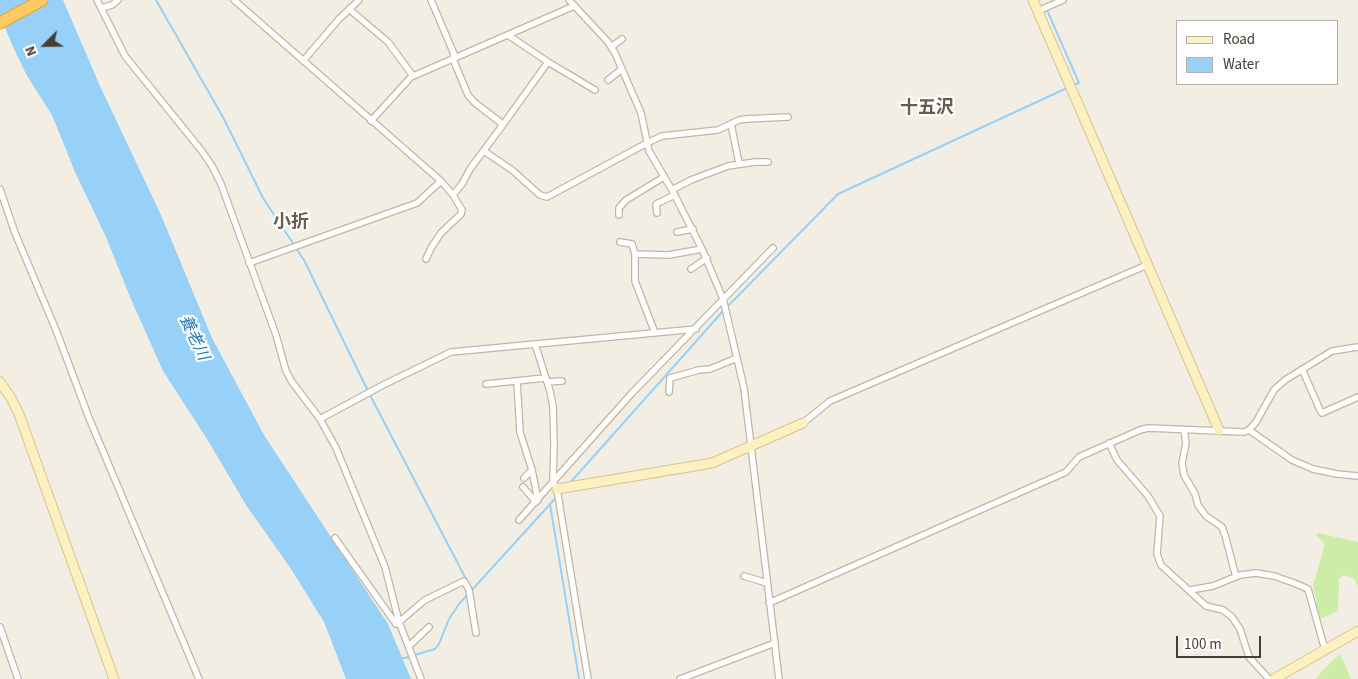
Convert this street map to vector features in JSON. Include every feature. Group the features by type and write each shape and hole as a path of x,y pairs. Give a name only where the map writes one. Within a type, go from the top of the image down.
{"highway":[{"path":"0,16 27,0"},
{"path":"0,23 42,0"}],"street":[{"path":"97,0 125,56 212,166 227,198 276,335 286,371 320,419 336,448 385,567 399,622 421,679"},
{"path":"101,8 112,5 118,0"},
{"path":"234,0 441,181 453,194 462,210 462,214 441,233 426,259"},
{"path":"303,61 359,0"},
{"path":"430,0 454,54 453,59 471,99 500,122 502,126"},
{"path":"569,0 611,47 642,113 649,151 707,258 723,299 744,388 779,679"},
{"path":"1033,0 1220,430"},
{"path":"1038,11 1063,0"},
{"path":"372,121 413,76 574,6"},
{"path":"349,9 388,42 413,76"},
{"path":"508,35 595,90"},
{"path":"611,47 622,39"},
{"path":"453,194 548,62"},
{"path":"608,80 622,69"},
{"path":"484,151 512,170 543,197 547,197 662,136 718,130 746,119 788,117"},
{"path":"731,124 739,163"},
{"path":"657,213 656,204 711,172 739,163 768,162"},
{"path":"619,215 619,208 626,200 664,177"},
{"path":"249,263 417,203 441,181"},
{"path":"0,188 15,233 56,330 89,418 199,679"},
{"path":"677,232 692,229"},
{"path":"620,242 632,244 635,254 634,281 655,333"},
{"path":"520,520 537,501 555,486 632,393 773,248"},
{"path":"635,254 669,255 702,249"},
{"path":"690,269 707,258"},
{"path":"555,486 712,463 804,422 830,401 1147,265"},
{"path":"320,419 382,385 451,352 696,329"},
{"path":"535,344 550,391 555,486 588,679"},
{"path":"769,603 1066,472 1079,457 1148,428 1244,432 1249,430 1256,422 1274,390 1285,380 1332,351 1358,347"},
{"path":"669,392 670,378 710,369 737,358"},
{"path":"1302,369 1322,413 1358,397"},
{"path":"486,384 562,380"},
{"path":"517,381 520,432 532,470 537,501"},
{"path":"0,382 19,414 114,679"},
{"path":"1184,430 1186,442 1182,463 1184,475 1195,494 1198,505 1206,516 1222,527 1236,577"},
{"path":"1249,430 1292,460 1313,469 1358,476"},
{"path":"1109,443 1116,460 1148,496 1160,516 1157,554 1160,565 1206,606 1223,610 1232,618 1240,629 1249,656 1269,679"},
{"path":"524,478 532,470"},
{"path":"523,487 537,501"},
{"path":"335,538 396,624 425,600 464,581 469,590 476,633"},
{"path":"1190,590 1213,586 1236,577 1256,573 1274,576 1308,589 1325,650"},
{"path":"744,576 767,583"},
{"path":"0,627 18,679"},
{"path":"409,646 428,627"},
{"path":"1274,679 1358,631"},
{"path":"680,679 775,643"}],"green space":[{"path":"1318,533 1358,542 1358,587 1354,578 1344,575 1339,579 1338,611 1320,619 1313,586 1324,547 1324,542 1316,536"},
{"path":"1340,654 1351,679 1316,679 1324,669"}],"water":[{"name":"養老川","path":"0,0 63,0 100,86 161,215 212,338 264,435 388,624 411,679 346,679 324,622 291,569 246,505 207,439 163,371 106,237 75,172 52,115 27,76 13,47 0,15"}],"waterway":[{"path":"156,0 224,119 263,198 304,260 368,391"},
{"path":"1047,10 1079,83 1073,85"},
{"path":"727,307 838,194 1067,88"},
{"path":"569,484 724,310"},
{"path":"370,395 466,579"},
{"path":"471,591 562,491"},
{"path":"550,504 579,679"},
{"path":"401,659 435,649 439,644 449,619 468,594"}],"district":[{"name":"十五沢","path":"927,109"},
{"name":"小折","path":"291,223"}]}
